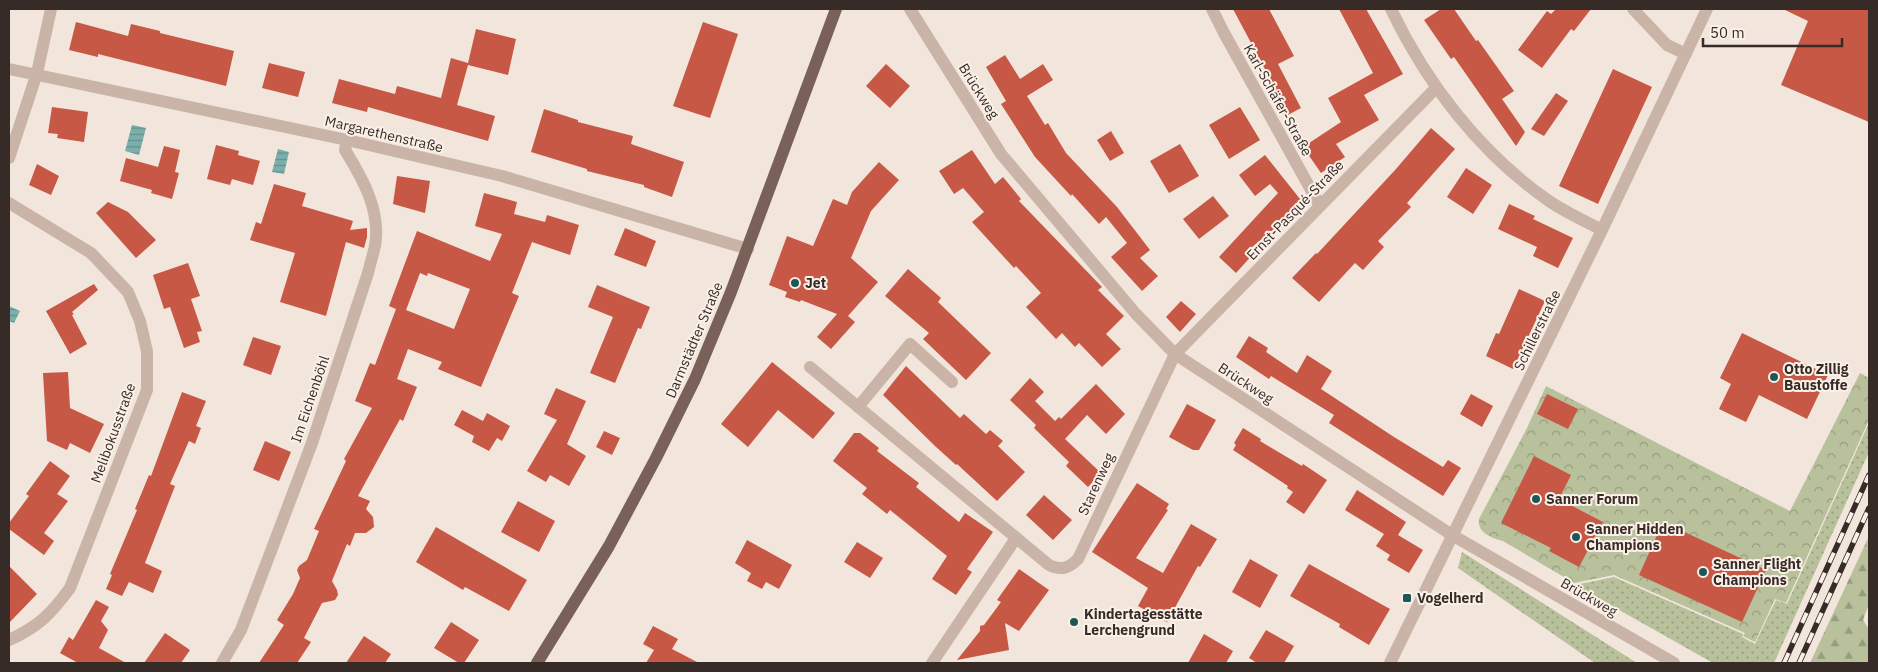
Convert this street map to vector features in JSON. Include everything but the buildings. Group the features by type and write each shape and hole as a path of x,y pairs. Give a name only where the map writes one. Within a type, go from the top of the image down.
{"main road":[{"name":"Darmstädter Straße","path":"537,663 609,546 656,458 699,370 748,248 836,9"}],"street":[{"path":"9,158 37,74 51,9"},
{"name":"Brückweg","path":"910,9 1001,154 1136,314 1175,354 1452,536 1674,663"},
{"name":"Karl-Schäfer-Straße","path":"1212,9 1320,206"},
{"path":"1391,9 1436,88 1469,129 1500,162 1550,201 1602,230"},
{"path":"1633,9 1667,46 1686,54"},
{"name":"Schillerstraße","path":"1390,663 1602,230 1707,9"},
{"name":"Margarethenstraße","path":"9,69 347,140 502,176 748,248"},
{"name":"Ernst-Pasqué-Straße","path":"1175,354 1436,88"},
{"name":"Im Eichenböhl","path":"222,663 241,630 312,442 368,273 375,244 375,216 364,181 345,150 347,140"},
{"name":"Melibokusstraße","path":"9,203 91,253 128,292 140,321 147,352 147,390 70,588 53,611 29,631 9,640"},
{"path":"858,407 910,344 952,382"},
{"name":"Starenweg","path":"810,367 1049,565 1064,569 1078,559 1175,354"},
{"path":"932,663 1016,538"}],"green space":[{"path":"1860,373 1869,378 1869,420 1786,603 1775,599 1755,642 1743,636 1745,633 1614,575 1574,583 1503,541 1486,534 1480,528 1479,519 1527,428 1546,386 1790,511"},
{"path":"1869,423 1869,452 1774,663 1713,663 1575,585 1614,577 1743,634 1742,637 1755,644 1776,600 1787,604"},
{"path":"1869,536 1869,604 1863,620 1869,629 1869,663 1810,663"},
{"path":"1462,552 1637,663 1595,663 1458,568"}],"water":[{"path":"132,125 146,128 139,155 125,151"},
{"path":"278,149 289,152 284,174 272,172"},
{"path":"9,306 20,311 14,323 9,321"}],"railway":[{"path":"1784,663 1869,475"},
{"path":"1799,663 1869,508"}],"place":[{"name":"Jet","path":"795,283"},
{"name":"Otto Zillig Baustoffe","path":"1774,377"},
{"name":"Sanner Forum","path":"1536,499"},
{"name":"Sanner Hidden Champions","path":"1576,537"},
{"name":"Sanner Flight Champions","path":"1703,572"},
{"name":"Vogelherd","path":"1407,598"},
{"name":"Kindertagesstätte Lerchengrund","path":"1074,622"}]}
